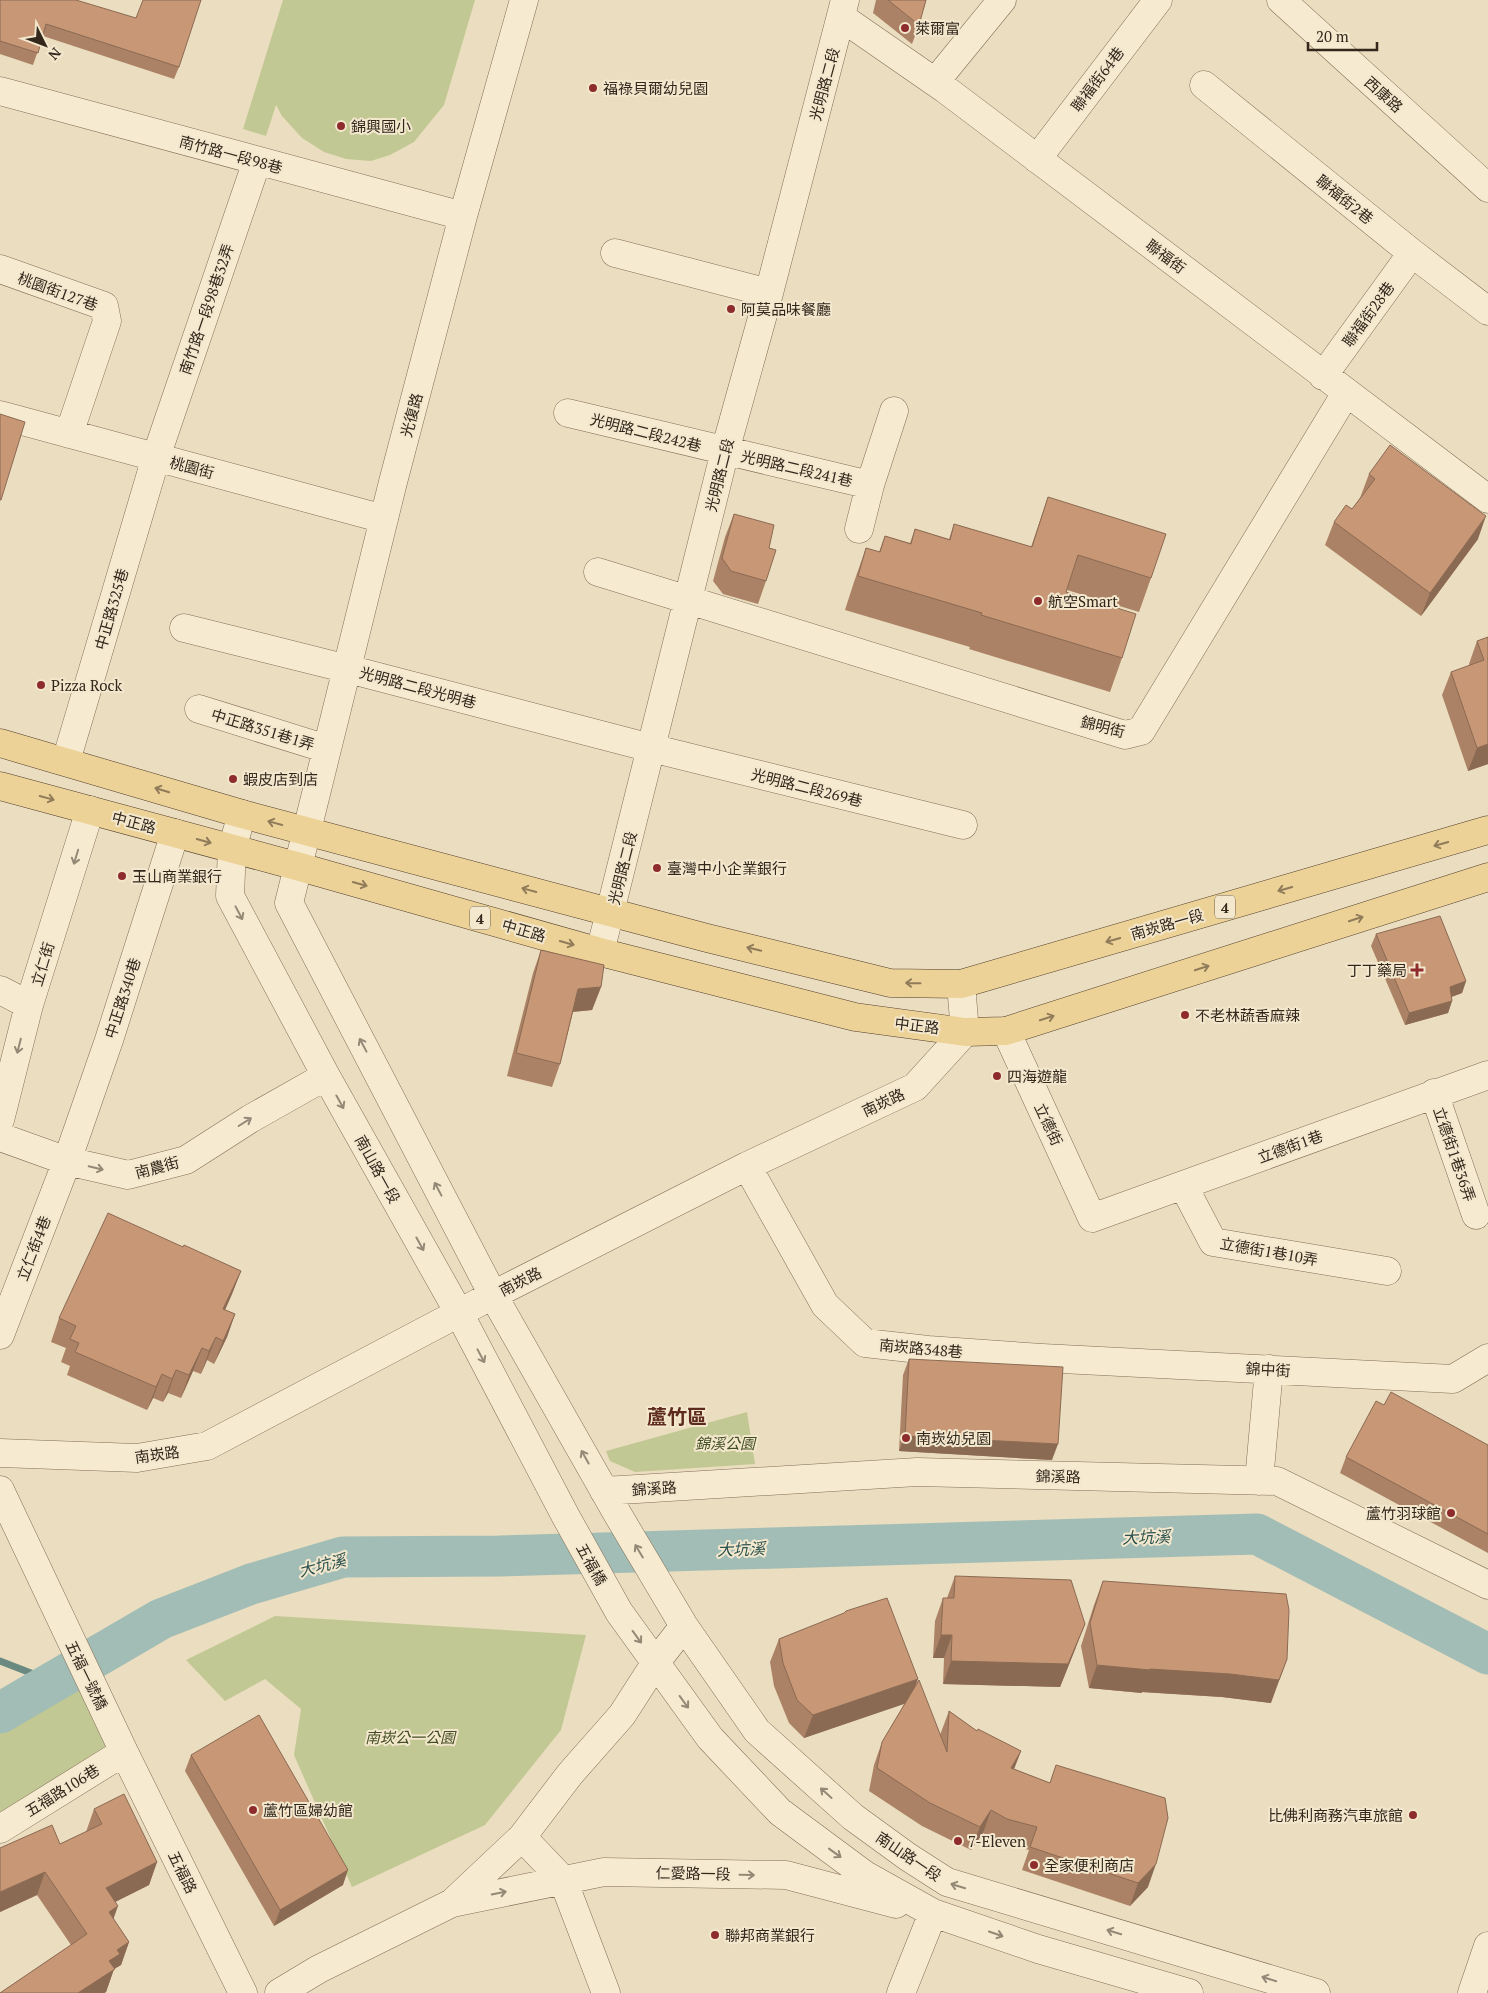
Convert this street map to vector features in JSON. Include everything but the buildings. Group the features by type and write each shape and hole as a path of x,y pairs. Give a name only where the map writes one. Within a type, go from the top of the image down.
{"main road":[{"name":"4","path":"0,742 242,814 708,938 890,983 961,984"},
{"name":"中正路","path":"0,786 600,952 855,1017 965,1032"},
{"name":"南崁路一段","path":"961,984 1488,830"},
{"name":"4","path":"965,1032 1006,1031 1488,877"}],"street":[{"name":"光復路","path":"306,831 384,519 463,216 524,0"},
{"path":"935,82 1002,0"},
{"name":"聯福街64巷","path":"1036,159 1158,0"},
{"name":"西康路","path":"1281,0 1488,188"},
{"name":"聯福街","path":"843,8 935,82 1036,159 1488,499"},
{"name":"光明路二段","path":"600,952 725,451 769,293 843,8"},
{"name":"聯福街2巷","path":"1204,85 1412,253 1488,311"},
{"name":"南竹路一段98巷","path":"0,91 463,216"},
{"name":"南竹路一段98巷32弄","path":"156,457 257,161"},
{"path":"615,253 769,293"},
{"name":"聯福街28巷","path":"1323,376 1412,253"},
{"name":"桃園街127巷","path":"0,269 104,306 107,321 69,434"},
{"name":"錦明街","path":"598,572 1125,735 1141,731 1346,393"},
{"path":"859,529 870,485 894,410"},
{"name":"光明路二段242巷","path":"568,413 725,451"},
{"name":"桃園街","path":"0,415 384,519"},
{"name":"光明路二段241巷","path":"725,451 870,485"},
{"name":"中正路325巷","path":"66,761 156,457"},
{"name":"光明路二段光明巷","path":"184,628 651,748"},
{"name":"中正路351巷1弄","path":"199,709 328,749"},
{"name":"光明路二段269巷","path":"651,748 963,825"},
{"name":"立仁街","path":"0,1120 29,1006 90,810"},
{"name":"南山路一段","path":"242,814 232,849 230,896 326,1076 459,1313 565,1515"},
{"path":"306,831 289,904 493,1295 604,1491"},
{"name":"中正路340巷","path":"67,1161 109,1040 175,833"},
{"path":"961,984 965,1032"},
{"path":"0,990 29,1006"},
{"name":"立德街","path":"1006,1031 1092,1218"},
{"name":"南崁路","path":"0,1453 137,1458 207,1446 493,1295 747,1166 915,1087 965,1032"},
{"name":"立德街1巷","path":"1092,1218 1488,1075"},
{"name":"南農街","path":"0,1137 67,1161 128,1175 186,1160 250,1119 326,1076"},
{"name":"立德街1巷36弄","path":"1434,1093 1476,1215"},
{"name":"立仁街4巷","path":"0,1335 67,1161"},
{"name":"南崁路348巷","path":"747,1166 825,1305 865,1343 928,1350 1042,1358"},
{"name":"立德街1巷10弄","path":"1183,1185 1213,1242 1387,1271"},
{"name":"錦中街","path":"1042,1358 1453,1379 1488,1358"},
{"path":"1259,1481 1269,1369"},
{"name":"錦溪路","path":"604,1491 917,1472 1277,1481 1488,1585"},
{"name":"五福一號橋","path":"0,1490 124,1752"},
{"name":"南山路一段","path":"604,1491 684,1626 757,1731 853,1817 908,1857 947,1882 1316,1993"},
{"name":"五福橋","path":"565,1515 619,1612 656,1662"},
{"name":"仁愛路一段","path":"452,1903 522,1838 570,1774 622,1715 656,1662 684,1626"},
{"path":"656,1662 710,1738 780,1812 865,1875 933,1913 1038,1949 1177,1991"},
{"name":"五福路106巷","path":"0,1829 124,1752"},
{"name":"五福路","path":"124,1752 243,1993"},
{"path":"522,1838 563,1880 606,1993"},
{"name":"仁愛路一段","path":"279,1993 319,1969 452,1903 604,1872 786,1875 933,1913"},
{"path":"901,1993 933,1913"},
{"path":"1472,1993 1488,1946"}],"green space":[{"path":"283,0 475,0 444,105 414,142 390,155 371,161 346,159 324,152 302,138 282,116 276,105 266,136 243,129"},
{"name":"錦溪公園","path":"747,1412 755,1464 635,1472 610,1461 606,1451"},
{"name":"南崁公一公園","path":"275,1616 586,1635 561,1730 485,1825 352,1887 294,1755 301,1709 265,1679 225,1701 186,1660"},
{"path":"83,1665 124,1752 0,1829 0,1726 15,1709"}],"waterway":[{"name":"大坑溪","path":"0,1713 161,1619 251,1584 343,1557 499,1556 1257,1534 1488,1654"},
{"path":"0,1661 54,1682"}],"place":[{"name":"萊爾富","path":"905,28"},
{"name":"福祿貝爾幼兒園","path":"593,88"},
{"name":"錦興國小","path":"341,126"},
{"name":"阿莫品味餐廳","path":"731,309"},
{"name":"航空Smart","path":"1038,601"},
{"name":"Pizza Rock","path":"41,685"},
{"name":"蝦皮店到店","path":"233,779"},
{"name":"臺灣中小企業銀行","path":"657,868"},
{"name":"玉山商業銀行","path":"122,876"},
{"name":"丁丁藥局","path":"1417,970"},
{"name":"不老林蔬香麻辣","path":"1185,1015"},
{"name":"四海遊龍","path":"997,1076"},
{"name":"南崁幼兒園","path":"906,1438"},
{"name":"蘆竹羽球館","path":"1451,1513"},
{"name":"蘆竹區婦幼館","path":"253,1810"},
{"name":"比佛利商務汽車旅館","path":"1413,1815"},
{"name":"7-Eleven","path":"958,1841"},
{"name":"全家便利商店","path":"1034,1865"},
{"name":"聯邦商業銀行","path":"715,1935"}],"district":[{"name":"蘆竹區","path":"677,1416"}]}
